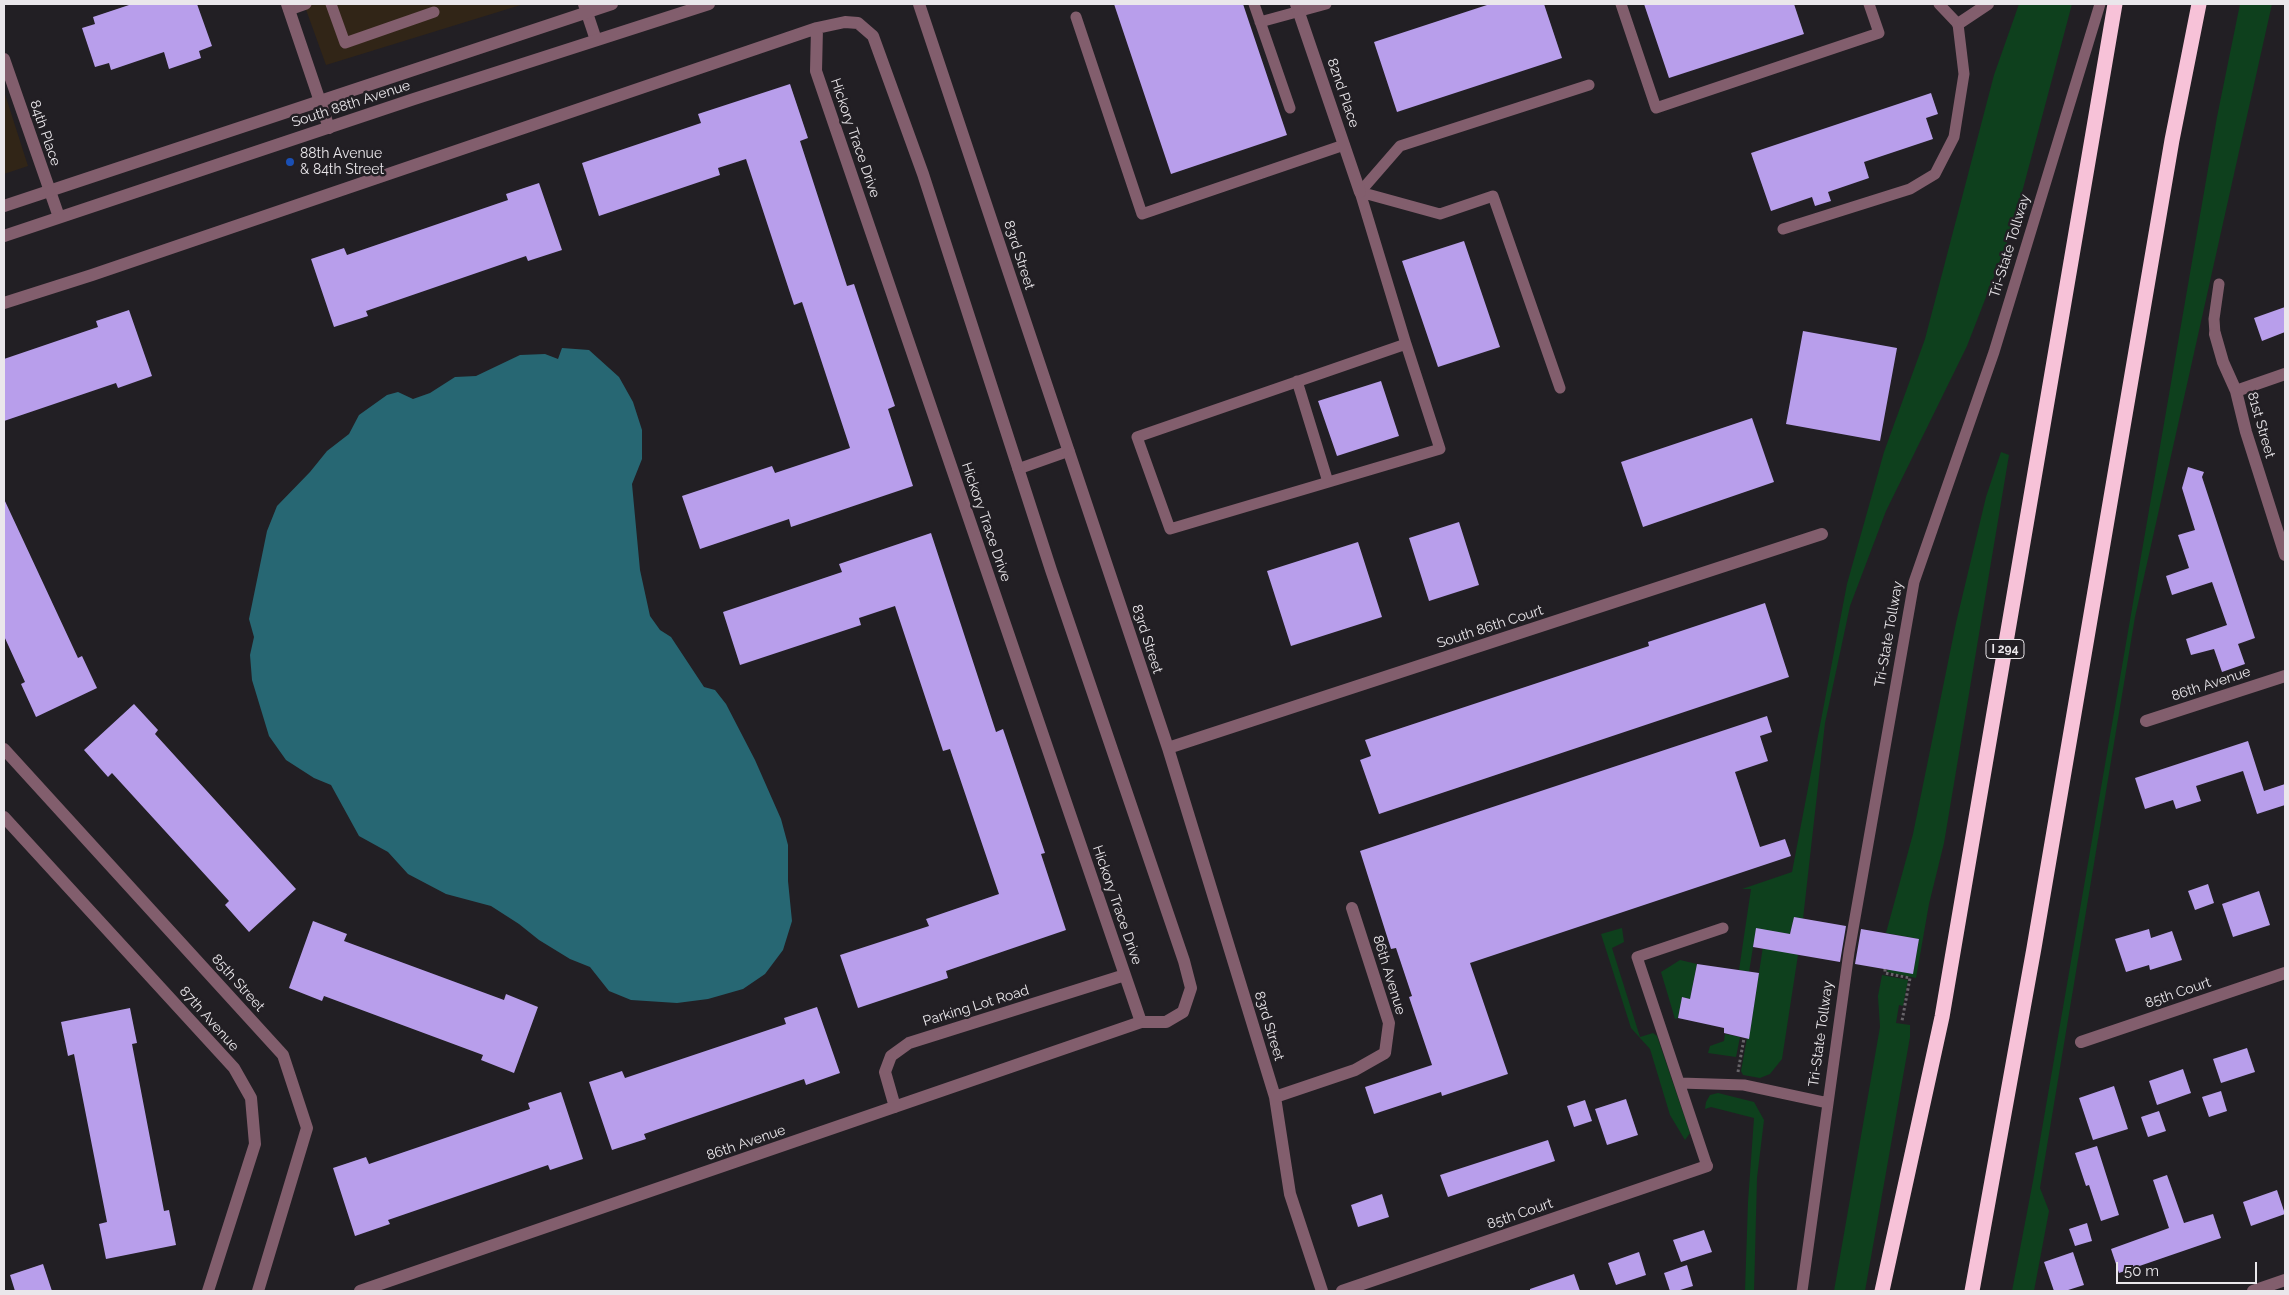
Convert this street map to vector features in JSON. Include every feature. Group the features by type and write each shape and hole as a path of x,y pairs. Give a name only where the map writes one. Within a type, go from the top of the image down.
{"highway":[{"name":"I 294","path":"1882,1291 1942,1017 2115,4"},
{"path":"1972,1291 2036,938 2172,140 2199,4"}],"street":[{"name":"South 88th Avenue","path":"4,206 320,101 585,8 612,4"},
{"name":"South 88th Avenue","path":"4,236 709,4"},
{"name":"83rd Street","path":"919,4 1168,748 1275,1097 1290,1194 1322,1291"},
{"path":"1958,24 1988,4"},
{"path":"288,7 329,128"},
{"path":"585,8 596,40"},
{"name":"82nd Place","path":"1298,8 1360,192"},
{"name":"86th Avenue","path":"4,302 92,275 817,28 845,22 858,23 873,36 923,174 1018,469 1191,988 1183,1012 1166,1022 1141,1022 360,1291"},
{"name":"Hickory Trace Drive","path":"817,28 816,71 1141,1022"},
{"name":"84th Place","path":"4,59 58,217"},
{"name":"81st Street","path":"2215,334 2223,362 2236,391 2246,432 2285,555"},
{"path":"2236,391 2285,374"},
{"name":"South 86th Court","path":"1168,748 1822,534"},
{"name":"86th Avenue","path":"2146,721 2285,676"},
{"name":"85th Street","path":"4,749 283,1055 307,1128 258,1291"},
{"name":"87th Avenue","path":"4,817 234,1068 251,1098 255,1144 208,1291"},
{"name":"86th Avenue","path":"1275,1097 1356,1070 1384,1053 1389,1023 1352,908"},
{"name":"85th Court","path":"2081,1042 2285,973"},
{"name":"Parking Lot Road","path":"895,1107 885,1072 891,1056 909,1043 1125,975"},
{"name":"85th Court","path":"1342,1291 1707,1166"},
{"path":"2253,1291 2285,1280"}],"lane":[{"path":"288,7 306,4"},
{"path":"332,4 345,43 434,12"},
{"path":"1254,4 1290,108"},
{"path":"1260,22 1298,8 1326,4"},
{"path":"1622,4 1656,108 1879,33 1870,4"},
{"path":"1782,230 1910,189 1935,174 1954,138 1964,74 1958,24 1939,4"},
{"name":"Tri-State Tollway","path":"1802,1291 1849,952 1914,582 1994,352 2100,4"},
{"path":"1076,17 1142,214 1344,145"},
{"path":"1360,192 1400,146 1589,85"},
{"path":"1360,192 1440,449 1170,529 1137,437 1406,344"},
{"path":"1360,192 1440,214 1493,196 1560,388"},
{"path":"2215,334 2214,319 2219,284"},
{"path":"1297,381 1328,482"},
{"path":"1018,469 1069,451"},
{"path":"1707,1166 1637,957 1722,928"},
{"path":"1680,1083 1736,1085 1828,1103"}],"path":[{"path":"1885,969 1885,973 1910,978 1902,1021"},
{"path":"1736,1085 1744,1038"}],"shaded area":[{"path":"304,4 524,4 326,65"},
{"path":"4,91 28,166 4,174"}],"green space":[{"path":"2019,4 2072,4 2012,230 1967,346 1886,511 1850,606 1825,723 1803,919 1794,917 1790,934 1756,929 1749,972 1739,970 1751,889 1742,889 1792,872 1847,584 1884,452 1925,339 1994,75"},
{"path":"2240,4 2272,4 2135,617 2040,1188 2049,1211 2034,1291 2012,1291 2033,1181 2217,117"},
{"path":"2001,452 2009,455 1944,843 1929,904 1916,978 1887,972 1888,969 1913,973 1919,939 1886,933 1913,834 1956,623 1986,497"},
{"path":"1622,928 1624,942 1612,948 1640,1037 1653,1033 1657,1036 1690,1133 1685,1140 1670,1115 1650,1049 1631,1028 1601,934"},
{"path":"1764,940 1798,955 1782,1059 1770,1074 1760,1078 1743,1075 1741,1071 1747,1038 1749,1038"},
{"path":"1680,960 1697,964 1690,999 1682,997 1678,1018 1675,1019 1661,972"},
{"path":"1882,975 1908,980 1903,1006 1899,1005 1896,1023 1910,1025 1910,1037 1865,1291 1834,1291 1880,1027 1878,996"},
{"path":"1725,1034 1740,1037 1736,1057 1708,1053 1710,1046 1724,1041"},
{"path":"1718,1093 1754,1102 1764,1120 1757,1178 1754,1291 1745,1291 1748,1202 1754,1118 1711,1107 1705,1109 1710,1095"}],"water":[{"path":"562,348 589,350 619,377 633,402 642,430 642,459 632,484 640,570 650,616 660,630 671,637 704,687 715,690 726,704 755,760 781,819 788,845 788,881 792,921 783,950 765,974 743,989 708,999 677,1003 631,1000 609,991 590,967 570,959 539,940 491,906 446,894 408,874 388,852 359,836 331,785 314,778 286,760 269,736 252,680 250,655 254,637 249,619 267,531 277,506 310,472 327,451 349,434 359,415 387,395 398,392 413,399 430,393 455,377 476,376 520,355 545,354 558,359"}],"building":[{"path":"132,4 197,4 212,46 199,51 201,58 169,69 164,52 111,70 109,63 95,67 82,28 95,24 93,17"},
{"path":"1114,4 1243,4 1287,135 1171,174"},
{"path":"1490,4 1544,4 1562,58 1397,112 1374,42"},
{"path":"1644,4 1794,4 1804,34 1669,78"},
{"path":"790,84 808,138 800,141 847,286 854,284 895,406 888,409 913,486 791,527 789,519 700,549 682,496 772,466 775,473 850,448 802,302 794,305 746,159 718,168 720,175 599,216 582,163 701,123 698,114"},
{"path":"1931,93 1938,114 1926,118 1933,139 1864,162 1869,178 1828,192 1831,201 1815,206 1812,197 1771,211 1751,153"},
{"path":"539,183 562,250 528,261 526,256 366,311 368,316 334,327 311,259 344,248 347,255 508,200 506,194"},
{"path":"1464,241 1500,347 1438,367 1402,261"},
{"path":"2285,307 2285,332 2262,341 2254,318"},
{"path":"129,310 152,376 118,388 116,383 4,421 4,359 98,327 96,321"},
{"path":"1803,331 1897,348 1880,441 1786,424"},
{"path":"1381,381 1399,436 1337,456 1318,401"},
{"path":"1752,418 1774,482 1643,527 1621,462"},
{"path":"2188,467 2204,472 2202,477 2255,638 2238,644 2245,664 2222,672 2214,649 2191,655 2186,639 2227,625 2212,582 2172,595 2166,576 2189,568 2178,535 2195,530 2182,488"},
{"path":"4,499 78,658 82,656 97,688 36,717 21,684 25,682 4,636"},
{"path":"1459,522 1479,585 1429,601 1409,538"},
{"path":"931,533 996,732 1003,729 1045,853 1041,854 1066,930 946,971 948,978 858,1008 840,955 929,926 926,919 999,894 950,749 943,751 895,606 859,618 861,625 740,665 723,612 842,572 839,564"},
{"path":"1358,542 1382,617 1291,646 1267,571"},
{"path":"1765,603 1789,677 1379,814 1360,760 1371,756 1365,740 1649,646 1648,642"},
{"path":"134,704 158,730 155,734 296,889 249,932 225,905 229,901 112,773 108,777 84,750"},
{"path":"1767,716 1772,732 1760,736 1768,761 1735,772 1760,847 1785,839 1791,856 1470,963 1508,1074 1442,1096 1441,1092 1374,1114 1365,1087 1432,1065 1409,997 1412,996 1396,948 1391,949 1360,851"},
{"path":"2248,741 2264,791 2285,784 2285,805 2257,814 2243,771 2196,786 2201,801 2176,809 2173,800 2145,809 2135,778"},
{"path":"2208,884 2214,903 2195,910 2188,891"},
{"path":"2259,891 2270,925 2233,937 2222,904"},
{"path":"1794,917 1846,926 1840,962 1753,947 1756,928 1790,934"},
{"path":"313,921 347,934 344,941 504,1000 506,994 538,1007 514,1073 481,1060 483,1055 324,996 322,1001 289,988"},
{"path":"1861,929 1919,939 1913,974 1855,964"},
{"path":"2149,929 2151,938 2172,931 2182,960 2150,970 2149,965 2126,972 2115,939"},
{"path":"1697,964 1759,973 1749,1039 1724,1033 1724,1028 1678,1018 1682,997 1690,999"},
{"path":"817,1007 840,1073 806,1085 804,1079 644,1134 646,1139 612,1150 589,1082 622,1071 625,1078 786,1024 784,1018"},
{"path":"130,1008 137,1043 132,1044 164,1211 169,1210 176,1245 106,1259 99,1224 107,1222 74,1054 68,1056 61,1022"},
{"path":"2247,1048 2255,1072 2221,1083 2213,1059"},
{"path":"2183,1069 2191,1093 2157,1105 2149,1081"},
{"path":"2114,1086 2128,1129 2093,1140 2079,1098"},
{"path":"2221,1091 2227,1111 2209,1117 2202,1097"},
{"path":"561,1092 583,1159 550,1170 548,1165 388,1220 390,1224 355,1236 333,1168 366,1157 369,1164 530,1109 528,1103"},
{"path":"1626,1099 1638,1135 1607,1145 1595,1109"},
{"path":"1585,1100 1592,1121 1574,1127 1567,1106"},
{"path":"2159,1111 2166,1131 2148,1137 2141,1117"},
{"path":"1548,1140 1555,1161 1448,1197 1440,1175"},
{"path":"2097,1146 2119,1215 2101,1221 2089,1185 2086,1186 2075,1153"},
{"path":"2167,1175 2184,1223 2213,1214 2221,1238 2119,1273 2111,1249 2169,1228 2153,1180"},
{"path":"2277,1190 2285,1214 2251,1226 2243,1202"},
{"path":"1382,1194 1389,1217 1358,1227 1351,1205"},
{"path":"2087,1223 2092,1241 2075,1246 2069,1229"},
{"path":"1704,1230 1712,1252 1681,1262 1673,1240"},
{"path":"1639,1252 1646,1275 1616,1285 1608,1263"},
{"path":"2073,1252 2084,1285 2065,1291 2054,1291 2044,1262"},
{"path":"43,1264 52,1291 15,1291 10,1275"},
{"path":"1687,1265 1693,1286 1670,1291 1664,1273"},
{"path":"1574,1274 1580,1291 1530,1291 1530,1289"}],"place":[{"name":"88th Avenue & 84th Street","path":"290,162"}]}
